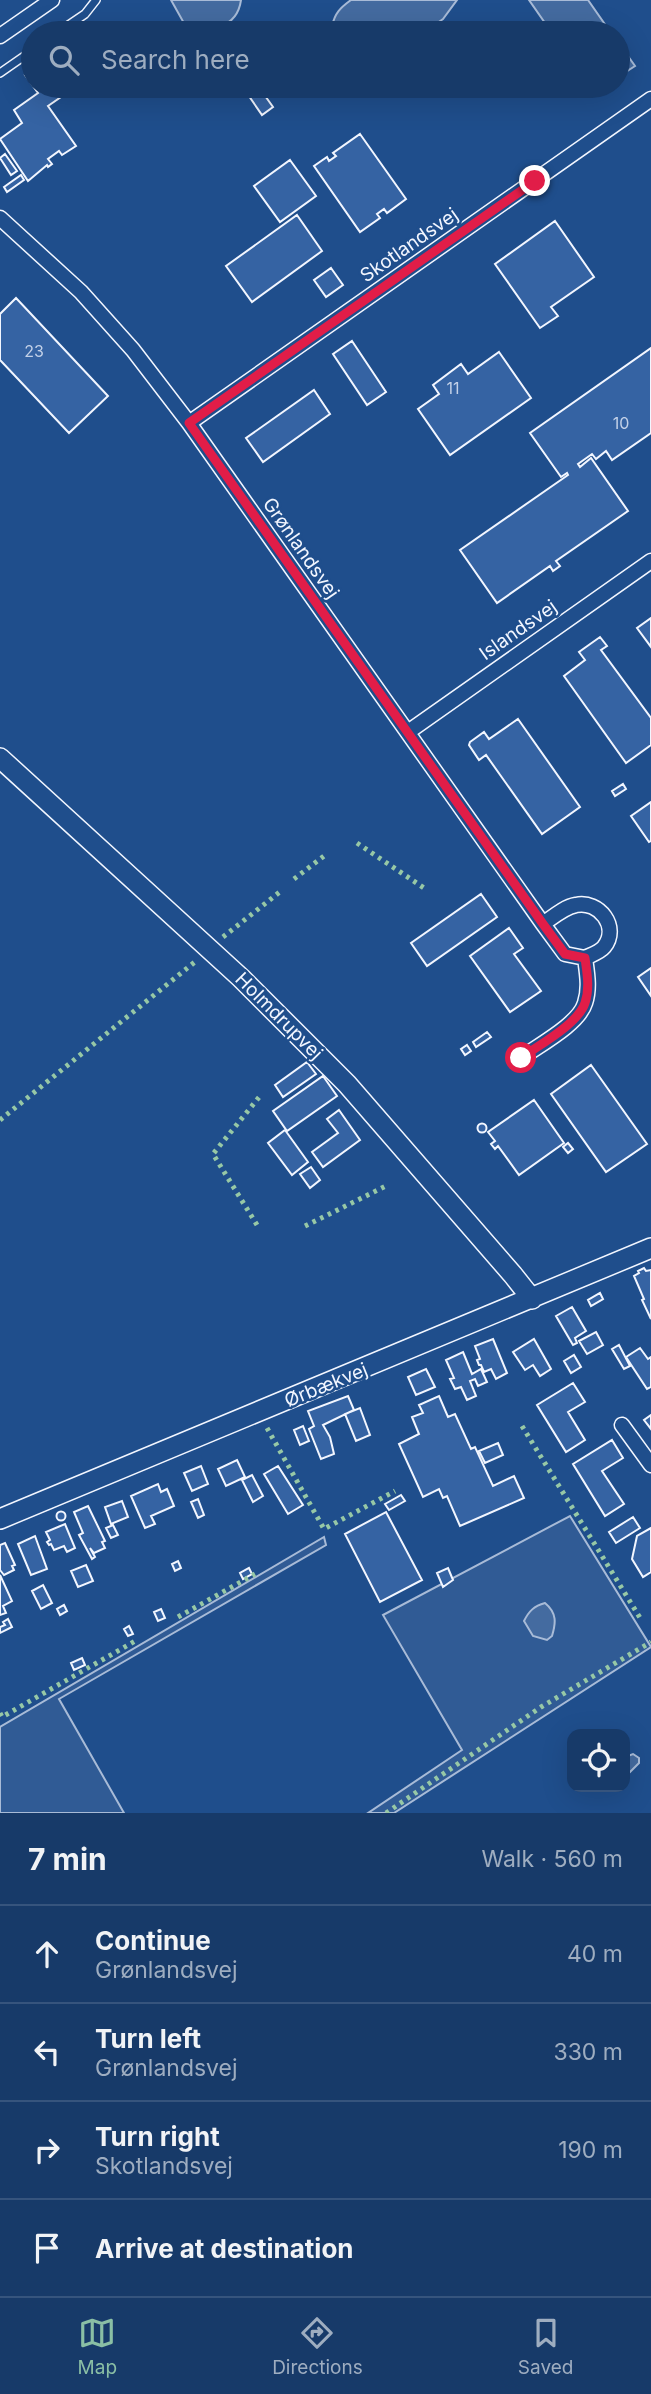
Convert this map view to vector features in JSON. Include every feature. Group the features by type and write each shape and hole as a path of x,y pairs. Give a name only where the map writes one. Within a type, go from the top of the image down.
{"street":[{"path":"22,21 52,0"},
{"path":"0,36 21,21"},
{"name":"Skotlandsvej","path":"189,423 651,99"},
{"name":"Grønlandsvej","path":"0,218 81,292 133,350 189,423 565,954 585,958"},
{"name":"Islandsvej","path":"408,732 651,561"},
{"name":"Holmdrupvej","path":"0,758 241,978 347,1084 532,1299"},
{"path":"521,1058 572,1022 584,1006 588,989 585,958 604,948 611,932 607,918 593,906 578,904 543,924"},
{"name":"Ørbækvej","path":"0,1519 651,1248"},
{"path":"622,1425 651,1465"}],"lane":[{"path":"75,21 85,14 96,0"},
{"path":"0,73 21,58"}],"shaded area":[{"path":"171,0 241,0 230,21 183,21"},
{"path":"351,0 457,0 440,21 334,21 341,8"},
{"path":"529,0 588,0 603,21 544,21"},
{"path":"570,1516 651,1647 394,1813 368,1813 462,1750 383,1615"},
{"path":"324,1537 326,1545 59,1699 124,1813 0,1813 0,1727"},
{"path":"545,1603 554,1618 552,1636 547,1640 533,1636 524,1621 532,1609"},
{"path":"630,1755 639,1758 639,1763 630,1772"}],"building":[{"path":"31,98 60,98 48,106 76,146 62,155 59,151 48,159 52,164 28,181 0,139 22,123 14,110"},
{"path":"250,98 267,98 273,107 262,115"},
{"path":"360,134 406,199 387,213 384,209 377,214 380,218 360,232 314,166 327,157 329,161 336,156 333,153"},
{"path":"5,154 17,171 11,175 0,158"},
{"path":"290,160 316,196 280,222 254,186"},
{"path":"21,175 24,180 7,192 4,187"},
{"path":"297,215 322,251 252,302 226,266"},
{"path":"555,221 594,277 551,307 558,316 540,328 495,264"},
{"path":"331,268 343,285 326,297 314,280"},
{"path":"16,298 108,396 69,433 0,360 0,314"},
{"path":"352,341 386,392 367,405 333,354"},
{"path":"651,348 651,433 612,460 606,451 596,459 592,454 578,464 580,467 591,458 628,511 556,561 560,566 553,571 550,566 497,603 460,550 568,475 567,473 561,477 530,433"},
{"path":"499,352 531,398 450,455 418,409 439,394 433,385 461,364 468,374"},
{"path":"314,390 330,414 263,462 246,438"},
{"path":"651,618 651,647 637,628"},
{"path":"600,637 607,646 601,650 651,718 651,745 626,763 564,676 585,660 579,652"},
{"path":"518,719 580,807 542,834 486,755 479,760 469,745 484,732 489,739"},
{"path":"623,784 626,789 615,796 612,791"},
{"path":"651,802 651,841 649,842 631,816"},
{"path":"481,894 497,917 427,966 411,943"},
{"path":"509,928 523,948 514,954 541,991 510,1012 470,956"},
{"path":"651,968 651,996 638,977"},
{"path":"487,1032 491,1037 476,1047 473,1042"},
{"path":"467,1045 471,1051 465,1055 461,1049"},
{"path":"307,1062 316,1074 283,1097 275,1085"},
{"path":"591,1065 647,1144 606,1172 551,1094"},
{"path":"323,1076 337,1096 287,1131 273,1111"},
{"path":"534,1100 564,1143 519,1175 498,1146 495,1149 491,1144 495,1141 488,1132"},
{"path":"339,1110 360,1140 323,1167 312,1152 338,1133 327,1119"},
{"path":"482,1123 487,1128 482,1133 477,1128"},
{"path":"285,1130 308,1162 292,1175 268,1143"},
{"path":"568,1143 573,1149 568,1153 563,1147"},
{"path":"311,1167 320,1180 310,1188 300,1174"},
{"path":"644,1268 646,1271 651,1270 651,1319 634,1276"},
{"path":"600,1293 603,1299 591,1306 588,1300"},
{"path":"572,1307 586,1331 575,1338 577,1343 573,1345 556,1316"},
{"path":"596,1332 603,1345 587,1354 579,1341"},
{"path":"493,1339 507,1373 496,1379 491,1369 484,1372 479,1365 477,1360 480,1359 475,1346"},
{"path":"534,1339 551,1369 540,1376 533,1365 525,1370 513,1352"},
{"path":"619,1345 630,1366 624,1369 612,1349"},
{"path":"640,1348 648,1359 651,1357 651,1387 647,1389 626,1357"},
{"path":"463,1352 472,1374 481,1369 487,1382 478,1386 475,1379 470,1381 476,1396 467,1400 461,1387 455,1389 450,1379 454,1378 446,1360"},
{"path":"574,1355 581,1367 571,1373 564,1361"},
{"path":"426,1369 435,1387 416,1395 408,1377"},
{"path":"573,1383 585,1402 568,1412 585,1440 566,1452 537,1405"},
{"path":"348,1396 354,1410 323,1425 330,1437 334,1454 321,1459 309,1429 314,1426 308,1411"},
{"path":"439,1396 448,1417 455,1414 471,1449 475,1447 493,1486 514,1476 524,1498 460,1526 447,1496 443,1498 439,1489 423,1497 399,1444 419,1434 412,1417 423,1413 419,1405"},
{"path":"360,1408 370,1435 356,1441 345,1414"},
{"path":"651,1415 651,1429 644,1420"},
{"path":"303,1426 309,1441 300,1445 294,1430"},
{"path":"612,1440 623,1458 602,1471 624,1504 605,1516 573,1464"},
{"path":"498,1443 503,1455 485,1463 479,1451"},
{"path":"237,1460 245,1477 226,1486 218,1469"},
{"path":"201,1466 208,1484 192,1491 184,1473"},
{"path":"278,1466 303,1505 288,1514 264,1474"},
{"path":"252,1475 263,1496 253,1502 242,1480"},
{"path":"158,1484 161,1492 167,1489 174,1506 151,1516 155,1524 145,1528 131,1496"},
{"path":"401,1495 405,1501 389,1510 385,1504"},
{"path":"198,1499 204,1515 198,1518 191,1502"},
{"path":"122,1501 128,1517 111,1524 105,1507"},
{"path":"88,1506 105,1541 102,1542 105,1548 94,1553 90,1548 95,1557 92,1559 79,1535 83,1533 74,1512"},
{"path":"61,1511 66,1516 61,1521 56,1516"},
{"path":"386,1512 422,1580 380,1602 345,1534"},
{"path":"633,1517 640,1528 616,1543 609,1532"},
{"path":"65,1524 75,1548 67,1552 64,1546 54,1550 47,1542 50,1540 46,1532"},
{"path":"113,1525 118,1535 111,1538 106,1528"},
{"path":"651,1528 651,1572 643,1577 632,1559 637,1536"},
{"path":"35,1536 47,1569 31,1575 18,1544"},
{"path":"5,1543 15,1565 12,1566 14,1570 4,1575 0,1570 0,1545"},
{"path":"178,1561 181,1568 175,1571 172,1564"},
{"path":"86,1565 93,1581 78,1587 71,1571"},
{"path":"249,1568 252,1574 243,1579 240,1573"},
{"path":"448,1568 453,1580 443,1587 437,1573"},
{"path":"0,1575 12,1601 3,1606 6,1613 0,1615"},
{"path":"43,1585 52,1603 41,1609 32,1591"},
{"path":"64,1605 67,1611 60,1615 57,1609"},
{"path":"161,1609 165,1618 158,1621 154,1612"},
{"path":"8,1619 12,1627 0,1633 0,1627 5,1625 3,1622"},
{"path":"129,1626 133,1634 128,1636 124,1629"},
{"path":"82,1658 85,1665 74,1670 71,1663"}],"hedge":[{"path":"357,843 427,890"},
{"path":"294,879 324,856"},
{"path":"223,937 281,891"},
{"path":"0,1120 196,961"},
{"path":"257,1225 213,1154 260,1096"},
{"path":"305,1226 386,1186"},
{"path":"522,1426 642,1621"},
{"path":"267,1428 324,1529 395,1491"},
{"path":"178,1617 255,1574"},
{"path":"0,1713 2,1717 137,1640"},
{"path":"386,1813 541,1707 651,1642"}],"route":[{"path":"521,1058 572,1022 584,1006 588,989 585,958 565,954 189,423 535,181"}]}
